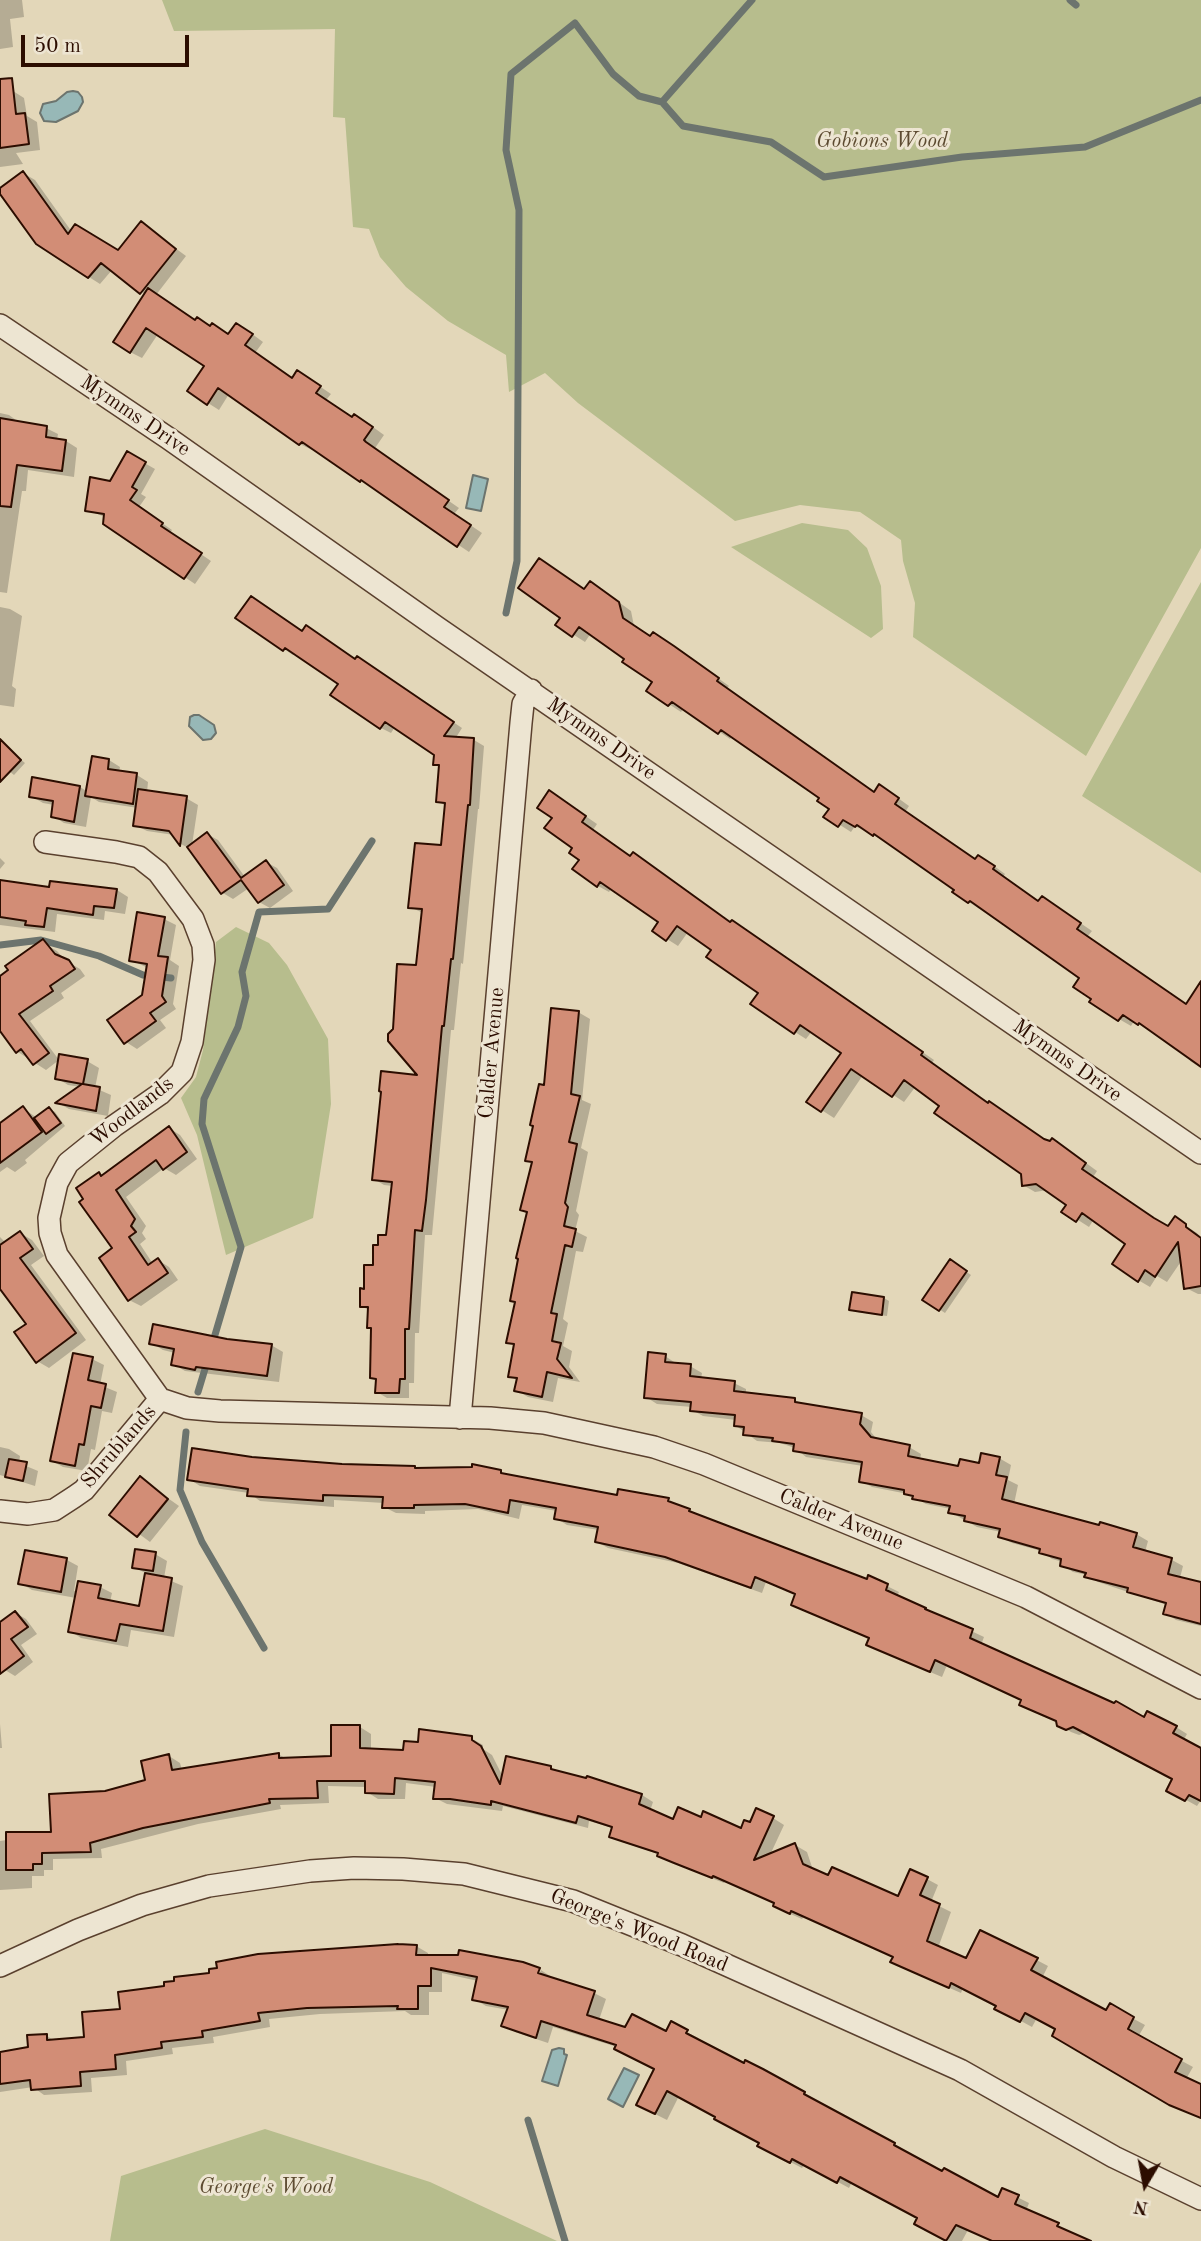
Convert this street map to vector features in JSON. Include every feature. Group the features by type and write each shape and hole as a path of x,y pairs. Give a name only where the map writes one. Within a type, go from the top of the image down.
{"street":[{"name":"Mymms Drive","path":"0,325 168,438 438,628 1201,1153"},
{"name":"Calder Avenue","path":"460,1418 521,723 523,704 531,690"},
{"name":"Woodlands","path":"45,842 139,857 158,872 193,919 203,945 204,960 192,1042 182,1072 160,1094 68,1163 57,1183 49,1218 50,1233 57,1255 160,1399"},
{"name":"Calder Avenue","path":"160,1399 187,1408 220,1411 544,1423 654,1447 704,1464 1026,1597 1201,1688"},
{"name":"Shrublands","path":"0,1511 28,1514 54,1510 74,1497 84,1490 160,1399"},
{"name":"George's Wood Road","path":"0,1966 78,1930 142,1905 209,1886 310,1871 354,1868 464,1874 573,1900 695,1950 960,2070 1114,2157 1201,2199"}],"green space":[{"name":"Gobions Wood","path":"162,0 1201,0 1201,548 1086,756 913,637 915,603 903,561 901,540 860,512 800,505 735,521 578,403 545,373 509,392 506,355 448,321 406,287 380,257 369,229 353,227 345,118 333,117 335,29 174,31"},
{"path":"802,523 848,530 867,548 881,586 883,629 871,638 731,547"},
{"path":"1201,582 1201,873 1082,796"},
{"path":"236,927 269,943 287,965 328,1039 331,1104 313,1218 226,1255 197,1135 181,1098 196,1077 203,1050 216,942"},
{"name":"George's Wood","path":"265,2129 430,2182 557,2241 110,2241 121,2176"}],"water":[{"path":"73,91 82,97 83,102 78,111 56,122 44,121 40,113 43,104 56,101 67,92"},
{"path":"473,475 488,479 481,511 466,508"},
{"path":"199,715 214,725 216,733 211,739 203,740 189,726 190,717"},
{"path":"564,2049 564,2054 567,2055 558,2086 542,2081 552,2050"},
{"path":"624,2068 639,2075 623,2107 608,2099"}],"building":[{"path":"12,78 16,114 25,113 29,144 0,148 0,79"},
{"path":"23,171 68,234 75,224 118,250 141,221 176,249 140,294 101,263 88,278 36,244 0,194 0,188"},
{"path":"148,288 195,320 197,317 210,326 212,323 228,334 236,323 253,334 245,345 292,378 297,370 321,386 316,393 352,417 354,414 373,427 364,440 366,442 449,500 444,507 471,525 457,547 361,480 360,482 302,442 299,445 218,388 207,405 187,391 204,366 146,328 130,353 113,342"},
{"path":"0,418 47,426 46,437 66,440 62,471 17,465 11,507 0,506"},
{"path":"127,451 146,462 132,487 137,490 130,500 163,523 161,526 202,553 184,579 103,524 104,514 85,511 90,477 110,481"},
{"path":"539,558 584,589 590,581 619,602 623,618 650,636 653,632 674,646 719,678 717,681 874,792 879,784 899,798 895,804 975,859 978,855 995,866 993,869 1038,901 1042,896 1081,923 1077,929 1186,1004 1201,981 1201,1067 1139,1023 1138,1025 1123,1015 1118,1021 1089,1002 1091,999 1073,987 1079,978 970,901 968,903 952,892 954,890 874,834 873,836 857,825 855,827 843,820 838,827 823,817 829,809 817,801 819,798 721,730 718,734 672,702 668,706 646,691 652,682 579,627 572,637 555,625 560,618 518,588"},
{"path":"251,596 302,631 306,625 355,659 357,656 454,722 444,736 474,738 470,805 453,959 442,1026 426,1200 422,1231 415,1230 409,1329 405,1329 405,1379 400,1379 399,1393 375,1393 376,1379 370,1378 371,1328 367,1328 368,1307 360,1307 360,1288 364,1289 364,1265 373,1265 373,1245 378,1245 378,1235 386,1235 392,1182 372,1180 381,1071 417,1075 388,1041 388,1034 393,1029 397,964 416,965 422,909 408,908 415,843 441,845 445,803 436,802 439,765 433,765 434,755 385,722 380,729 330,695 338,684 235,618"},
{"path":"0,739 21,760 0,782"},
{"path":"92,756 109,759 108,769 137,773 133,804 85,796"},
{"path":"32,777 80,786 74,822 51,817 53,801 29,797"},
{"path":"138,789 187,796 180,846 169,831 133,826"},
{"path":"549,790 586,816 582,822 630,856 633,852 730,922 732,920 923,1052 921,1055 988,1103 989,1101 1044,1139 1050,1141 1052,1138 1086,1163 1082,1169 1168,1226 1175,1216 1186,1224 1186,1227 1201,1238 1201,1286 1184,1289 1178,1242 1155,1277 1145,1270 1138,1282 1112,1264 1125,1244 1082,1213 1076,1222 1061,1212 1066,1205 1036,1184 1022,1186 1021,1174 934,1113 939,1106 904,1080 892,1097 851,1069 821,1112 806,1102 841,1053 800,1025 794,1034 750,1004 758,993 706,957 711,950 677,926 666,941 652,931 658,922 600,882 597,887 572,869 579,860 569,853 572,848 544,828 552,818 537,808"},
{"path":"207,832 241,878 266,860 284,885 258,903 241,880 221,894 187,847"},
{"path":"0,880 49,887 50,881 117,889 114,908 94,906 93,915 47,908 44,927 25,925 26,921 0,917"},
{"path":"137,912 165,917 158,956 168,957 162,996 166,1002 150,1013 156,1021 124,1044 107,1020 142,995 147,964 129,961"},
{"path":"43,939 55,954 69,960 75,969 50,986 53,991 19,1014 49,1053 33,1065 21,1049 16,1053 0,1031 0,976 8,970 5,966"},
{"path":"551,1008 579,1011 571,1094 580,1096 569,1142 577,1144 565,1203 568,1207 564,1226 576,1229 572,1247 565,1245 551,1313 557,1314 552,1341 561,1343 557,1359 572,1378 547,1372 542,1397 514,1391 517,1378 508,1377 514,1344 506,1343 515,1302 510,1301 518,1259 516,1258 527,1212 520,1210 532,1162 525,1161 539,1084 544,1085"},
{"path":"59,1054 88,1059 83,1084 100,1087 96,1111 55,1103 82,1084 55,1079"},
{"path":"23,1106 42,1132 0,1163 0,1123"},
{"path":"49,1107 61,1123 46,1134 34,1118"},
{"path":"169,1126 187,1152 163,1170 156,1160 116,1190 135,1219 131,1226 136,1232 129,1237 148,1265 158,1258 168,1273 128,1301 99,1258 112,1248 79,1202 83,1199 76,1188 99,1172 101,1176"},
{"path":"20,1231 33,1249 20,1258 76,1333 36,1363 14,1332 26,1324 0,1289 0,1245"},
{"path":"950,1259 967,1271 939,1311 922,1300"},
{"path":"852,1292 884,1297 882,1315 849,1310"},
{"path":"153,1324 227,1339 272,1344 267,1376 196,1367 195,1370 171,1365 174,1349 149,1344"},
{"path":"648,1352 666,1354 665,1362 691,1364 690,1376 735,1381 734,1391 795,1398 795,1402 862,1413 860,1424 871,1437 910,1445 908,1456 958,1466 960,1459 979,1463 981,1453 1000,1457 996,1475 1007,1477 1002,1499 1137,1533 1133,1547 1172,1558 1168,1574 1201,1582 1201,1624 1163,1614 1166,1603 1127,1592 1128,1588 1084,1577 1086,1573 1060,1566 1061,1559 1039,1553 1040,1549 998,1537 1000,1529 964,1521 965,1516 948,1513 950,1506 912,1499 913,1496 904,1494 904,1490 859,1482 862,1462 793,1451 794,1444 772,1441 773,1438 743,1435 744,1427 734,1426 735,1415 690,1411 691,1402 644,1398"},
{"path":"73,1353 93,1357 88,1380 106,1384 101,1408 91,1406 84,1445 79,1444 75,1466 50,1461"},
{"path":"192,1448 252,1457 342,1464 415,1468 472,1467 472,1464 501,1470 501,1473 617,1495 618,1489 669,1498 668,1501 690,1509 689,1511 867,1579 868,1575 888,1584 886,1590 973,1629 970,1638 1114,1703 1116,1701 1144,1717 1147,1711 1177,1726 1173,1733 1201,1748 1201,1801 1189,1795 1185,1801 1166,1791 1172,1779 1073,1727 1066,1730 1057,1726 1056,1721 1019,1705 1021,1700 935,1660 930,1672 866,1645 869,1638 791,1605 795,1594 755,1577 751,1588 665,1557 595,1542 598,1527 554,1519 556,1508 510,1500 508,1513 465,1504 382,1508 383,1497 323,1495 323,1501 247,1496 248,1489 187,1480"},
{"path":"9,1459 27,1462 23,1481 5,1477"},
{"path":"140,1476 168,1499 137,1537 109,1515"},
{"path":"135,1549 156,1552 153,1571 132,1568"},
{"path":"25,1550 67,1558 61,1592 18,1584"},
{"path":"145,1573 172,1578 163,1631 120,1624 116,1641 68,1632 78,1581 101,1585 98,1598 139,1606"},
{"path":"15,1611 28,1627 11,1639 24,1656 0,1674 0,1622"},
{"path":"331,1725 360,1725 360,1748 403,1750 404,1741 418,1742 419,1729 472,1736 472,1740 481,1746 500,1784 506,1756 551,1766 551,1769 586,1778 587,1776 642,1794 639,1804 673,1819 678,1807 701,1817 703,1811 741,1828 744,1820 750,1822 756,1808 774,1816 754,1860 795,1843 803,1864 828,1875 832,1867 898,1896 910,1869 928,1877 920,1895 940,1904 927,1941 966,1958 980,1930 1038,1958 1031,1970 1106,2010 1110,2003 1134,2017 1128,2029 1182,2059 1175,2072 1201,2084 1201,2118 1169,2105 1052,2036 1055,2029 1025,2013 1020,2022 994,2009 996,2006 951,1983 949,1988 890,1962 893,1957 791,1911 790,1914 773,1906 774,1903 713,1876 712,1878 657,1856 658,1853 609,1837 612,1827 578,1816 576,1823 491,1801 491,1805 433,1799 435,1782 395,1778 394,1794 365,1793 365,1781 317,1781 318,1798 269,1799 270,1803 143,1828 90,1843 91,1852 42,1853 42,1864 33,1864 33,1870 6,1870 6,1832 51,1832 49,1794 105,1791 145,1780 141,1761 169,1754 172,1770 279,1753 279,1758 331,1756"},
{"path":"417,1945 416,1955 458,1955 459,1950 523,1962 540,1968 538,1973 595,1991 587,2015 625,2027 632,2014 666,2031 671,2021 688,2030 686,2033 744,2063 745,2060 763,2069 942,2171 944,2168 998,2197 1002,2188 1019,2195 1015,2204 1059,2223 1057,2226 1091,2241 992,2241 956,2225 946,2241 914,2224 917,2218 840,2177 837,2183 792,2159 790,2163 667,2091 655,2114 636,2105 654,2069 614,2049 616,2045 541,2021 536,2038 501,2026 508,2007 472,2000 477,1977 431,1968 431,1986 418,1986 418,2009 397,2009 398,2006 307,2008 258,2013 260,2021 202,2031 203,2037 161,2042 162,2048 115,2055 116,2069 80,2072 81,2086 31,2090 30,2080 0,2084 0,2052 28,2047 27,2035 47,2034 47,2040 84,2037 82,2012 120,2009 118,1992 164,1986 164,1982 174,1981 174,1977 209,1973 209,1969 217,1968 216,1962 258,1954"}],"waterway":[{"path":"662,102 752,0"},
{"path":"1070,0 1076,5"},
{"path":"506,613 517,561 519,210 506,150 511,74 575,23 613,74 639,96 662,102 683,126 771,142 824,177 962,157 1085,147 1201,100"},
{"path":"212,1345 241,1247 202,1124 204,1099 238,1027 246,996 242,972 259,912 328,909 372,841"},
{"path":"0,945 41,940 99,956 143,975 171,978"},
{"path":"198,1392 208,1359"},
{"path":"186,1432 180,1490 202,1542 264,1648"},
{"path":"528,2120 565,2241"}]}
